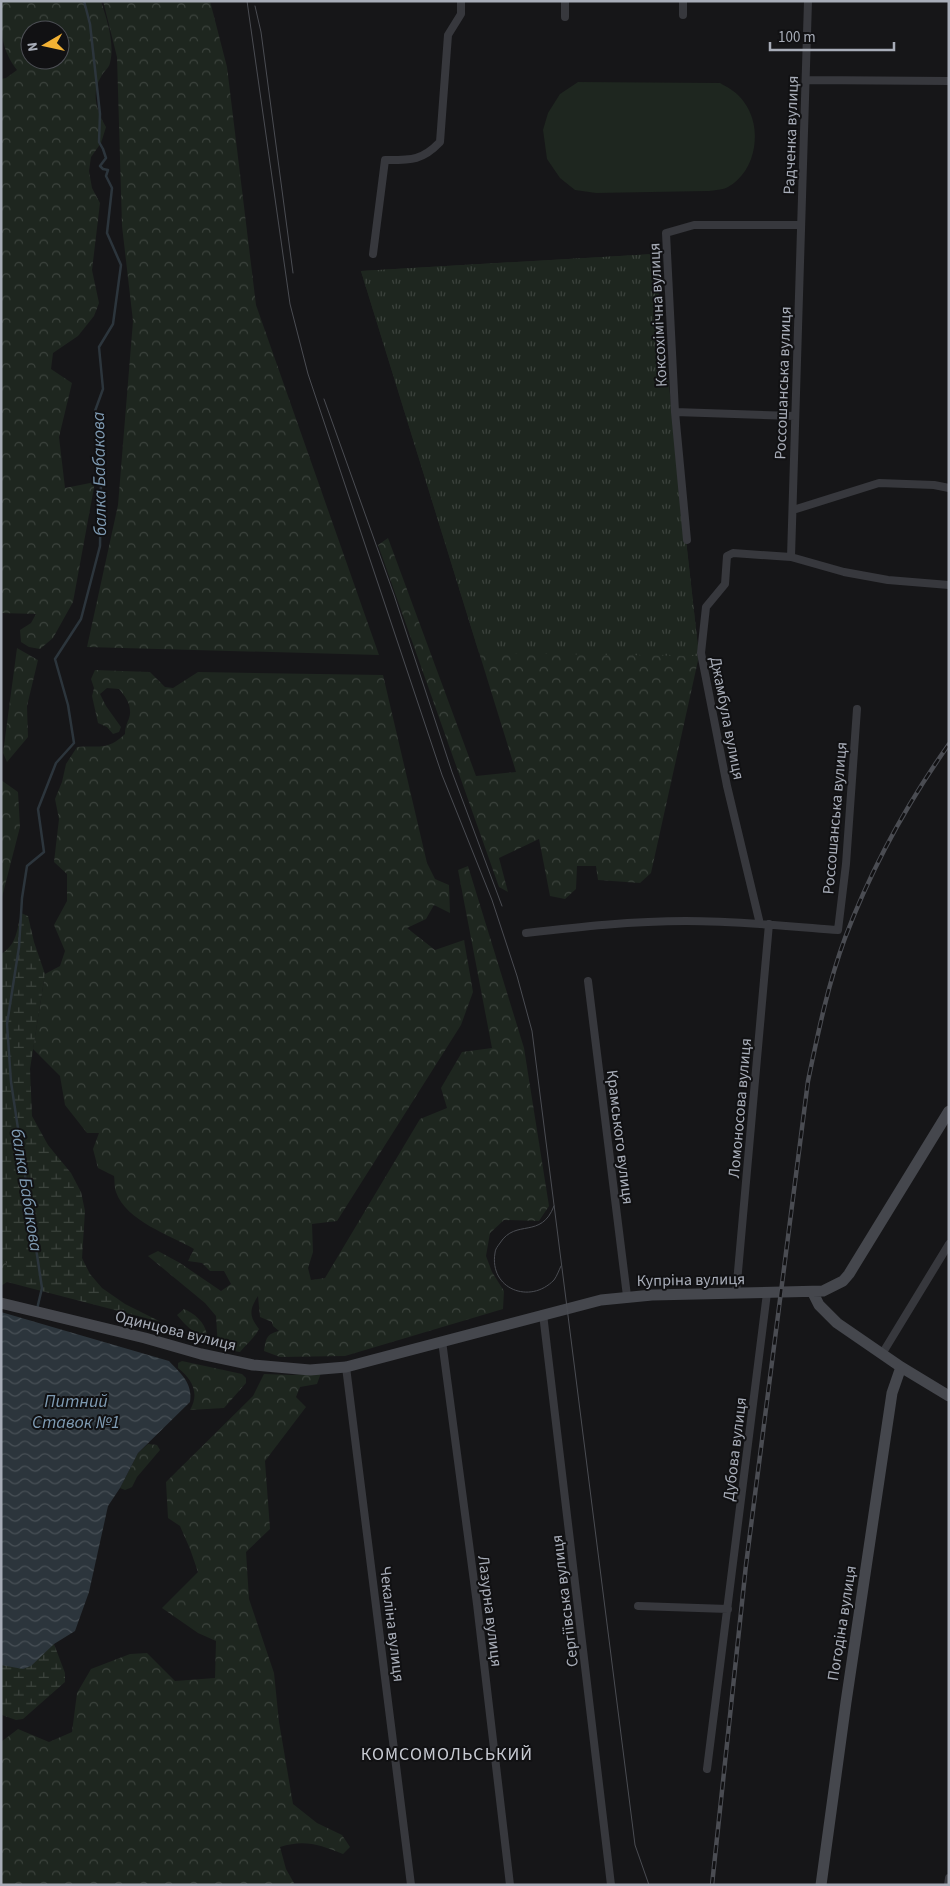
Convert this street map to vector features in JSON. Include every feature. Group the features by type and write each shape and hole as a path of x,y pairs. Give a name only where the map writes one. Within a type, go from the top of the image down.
{"main road":[{"name":"Купріна вулиця","path":"346,1367 601,1300 627,1296 813,1293 833,1288 849,1274 949,1111"},
{"path":"813,1293 827,1315 901,1367 949,1396"},
{"name":"Одинцова вулиця","path":"1,1303 202,1354 253,1365 310,1370 346,1367"},
{"name":"Погодіна вулиця","path":"821,1885 847,1692 892,1393 901,1367"}],"street":[{"path":"374,254 385,160 415,160 431,151 440,142 448,35 461,14 461,1"},
{"path":"565,1 565,17"},
{"path":"683,1 683,15"},
{"name":"Радченка вулиця","path":"801,210 808,1"},
{"path":"806,80 949,81"},
{"name":"Россошанська вулиця","path":"791,557 801,210"},
{"name":"Коксохімічна вулиця","path":"687,540 675,412 666,233 694,225 800,225"},
{"path":"675,412 795,416"},
{"path":"793,510 879,483 934,485 949,488"},
{"name":"Джамбула вулиця","path":"760,924 726,786 701,653 706,607 725,584 727,556 733,553 791,557"},
{"path":"791,557 844,572 888,580 949,585"},
{"name":"Россошанська вулиця","path":"769,924 838,930 846,864 857,709"},
{"path":"526,933 586,926 685,921 769,924"},
{"name":"Ломоносова вулиця","path":"736,1294 769,924"},
{"name":"Крамського вулиця","path":"588,982 627,1296"},
{"path":"882,1354 949,1244"},
{"name":"Дубова вулиця","path":"707,1769 767,1293"},
{"name":"Сергіївська вулиця","path":"542,1314 611,1885"},
{"name":"Лазурна вулиця","path":"442,1341 477,1604 510,1885"},
{"name":"Чекаліна вулиця","path":"346,1367 411,1885"},
{"path":"638,1606 728,1609"},
{"path":"948,1885 949,1878"}],"green space":[{"path":"1,1 101,1 110,32 112,48 108,68 96,88 96,102 106,127 101,143 91,157 89,171 92,188 100,203 92,270 99,303 94,316 78,336 53,353 51,369 72,383 59,437 65,488 95,482 73,602 53,638 40,649 29,647 21,642 20,630 31,623 36,614 1,613 1,79 6,78 17,70 4,46"},
{"path":"103,1 210,1 227,67 256,305 379,655 87,647 118,505 133,321 122,226 117,57"},
{"path":"578,82 720,83 739,96 750,112 755,136 751,160 738,180 728,187 721,189 709,191 596,193 575,190 560,178 547,159 543,130 548,113 560,94"},
{"path":"654,254 699,656 651,873 640,883 598,880 596,866 577,866 576,889 565,899 550,896 539,839 499,858 508,892 499,887 378,545 388,538 476,776 516,772 361,271"},
{"path":"654,254 699,656 479,653 361,271"},
{"path":"17,648 38,660 27,706 28,737 7,762 3,753"},
{"path":"95,670 150,672 165,687 173,688 198,672 383,675 427,863 435,879 449,885 450,913 434,905 426,919 407,928 435,950 464,940 473,992 461,1025 337,1221 312,1224 313,1252 308,1268 311,1280 325,1278 420,1119 447,1108 441,1088 462,1052 492,1048 458,870 468,866 524,1048 549,1206 539,1221 504,1220 490,1233 486,1256 492,1272 504,1291 503,1309 345,1356 280,1357 264,1351 267,1338 279,1331 273,1326 272,1322 260,1317 258,1296 251,1313 259,1329 240,1352 218,1348 216,1316 205,1303 148,1256 158,1251 180,1263 221,1291 231,1284 224,1271 210,1271 202,1263 188,1261 194,1249 139,1219 121,1202 115,1190 114,1176 98,1168 93,1149 99,1133 87,1133 65,1105 60,1076 33,1049 45,974 60,966 65,951 54,925 67,901 67,874 54,862 59,819 55,799 62,782 66,764 77,747 102,746 113,743 125,734 130,714 128,702 119,689 107,688 100,694 121,727 119,732 113,734 107,727 98,723 92,696 94,688 91,679"},
{"path":"1,780 18,792 20,827 1,901"},
{"path":"21,913 28,916 34,942 45,974 30,1069 32,1116 48,1145 71,1173 81,1192 85,1211 82,1258 90,1274 102,1288 125,1304 161,1322 7,1282 7,1264 1,1256 1,954 13,941"},
{"path":"1,1256 7,1264 7,1282 1,1286"},
{"path":"184,1309 198,1319 204,1326 207,1335 193,1331 177,1315"},
{"path":"182,1361 242,1374 246,1378 246,1383 224,1408 190,1410 193,1404 194,1392 191,1382 178,1368 178,1363"},
{"path":"321,1373 317,1384 300,1387 296,1397 306,1407 265,1461 270,1529 246,1552 249,1599 274,1673 279,1722 293,1804 317,1823 342,1835 350,1847 343,1854 305,1843 280,1847 286,1869 295,1885 1,1885 1,1742 18,1729 49,1742 72,1732 77,1693 91,1669 130,1654 147,1653 175,1681 215,1678 216,1641 198,1633 162,1608 198,1572 180,1526 168,1518 166,1482 253,1396 264,1374"},
{"path":"148,1444 157,1445 160,1450 137,1477 132,1487 125,1490 120,1488 138,1453"},
{"path":"54,1644 65,1673 65,1682 23,1719 16,1720 2,1715 1,1659"}],"water":[{"name":"Питний Ставок №1","path":"1,1312 169,1361 185,1379 190,1389 190,1402 138,1453 120,1488 108,1506 89,1592 75,1631 54,1644 31,1666 23,1669 1,1665"}],"waterway":[{"name":"балка Бабакова","path":"37,1309 42,1288 11,1082 7,1024 19,947 22,898 27,866 44,852 38,809 56,763 74,743 68,705 55,659 81,619 100,546 101,480 99,432 95,411 103,389 99,347 113,324 121,265 107,233 112,188 106,176 108,170 100,166 106,158 99,142 100,114 90,24 84,1"}],"tram line":[{"path":"247,1 290,304 308,374 442,775 492,900 517,976 532,1031 635,1845 649,1885"},
{"path":"255,6 261,32 293,273"},
{"path":"324,399 394,595 452,772 502,906"},
{"path":"554,1206 549,1216 542,1223 513,1231 506,1236 496,1250 495,1266 498,1276 505,1284 523,1292 534,1291 544,1287 554,1280 561,1266"}],"railway":[{"path":"712,1885 746,1565 808,1081 828,991 855,912 878,862 904,814 949,744"}],"district":[{"name":"КОМСОМОЛЬСЬКИЙ","path":"447,1754"}]}
